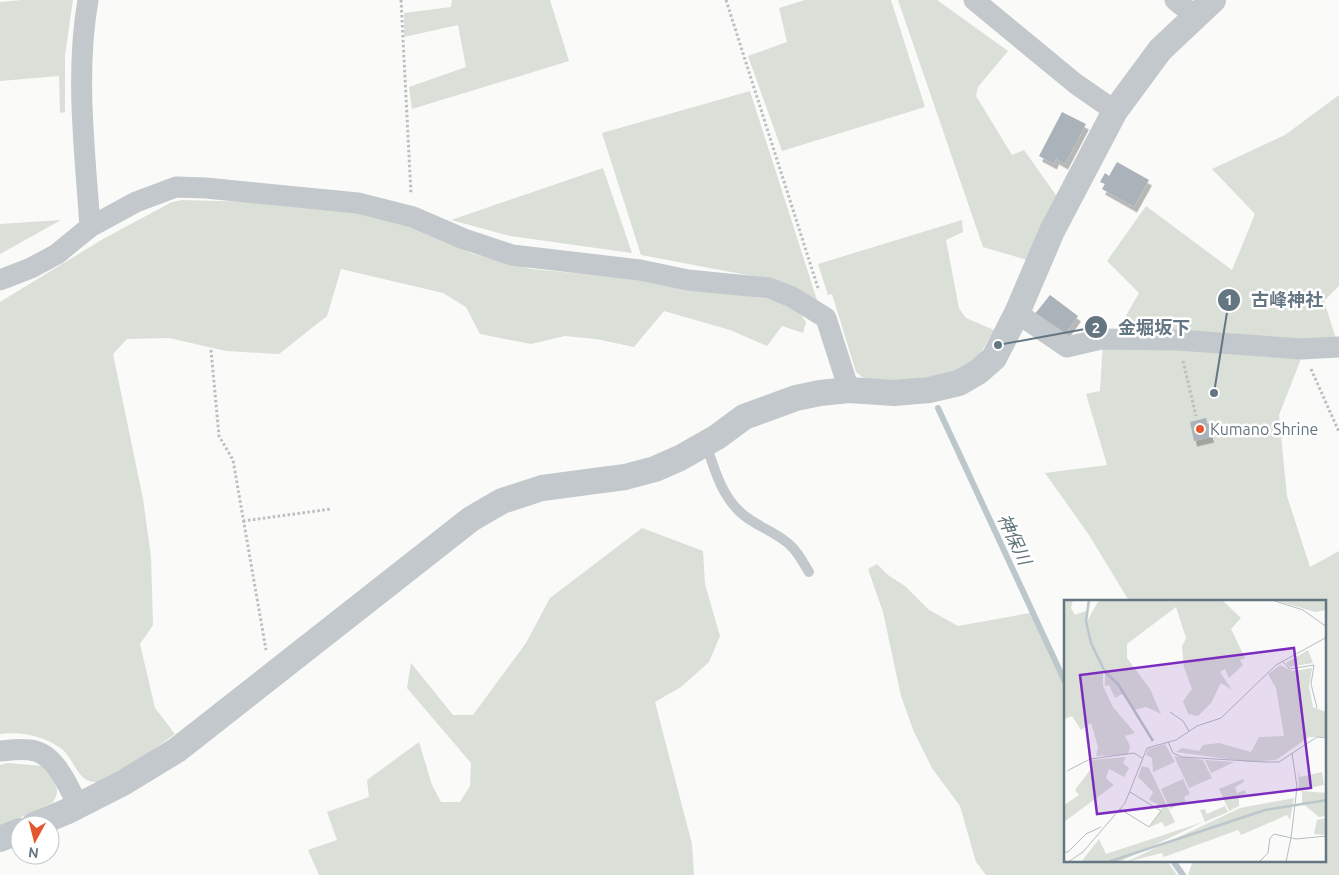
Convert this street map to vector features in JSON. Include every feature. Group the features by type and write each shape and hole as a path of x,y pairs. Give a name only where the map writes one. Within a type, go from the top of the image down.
{"street":[{"path":"88,0 80,87 90,227"},
{"path":"974,0 1076,84 1116,111"},
{"path":"57,815 123,784 177,750 471,519 502,501 542,488 625,478 655,469 680,458 744,417 796,398 849,390 894,393 929,390 959,383 978,372 994,358 1017,313 1052,231 1116,111 1194,5"},
{"path":"0,280 31,268 57,254 90,227 136,202 176,187 262,192 358,203 413,217 464,239 512,255 640,270 688,280 769,288 824,308 849,390"},
{"path":"1017,313 1067,347 1100,340 1178,340 1302,349 1339,347"},
{"path":"0,752 22,749 38,751 52,762 63,776 78,806"}],"lane":[{"path":"705,443 723,490 739,512 756,525 792,546 810,572"}],"path":[{"path":"401,0 413,217"},
{"path":"726,0 824,308"},
{"path":"1178,340 1196,416"},
{"path":"1302,349 1339,432"},
{"path":"211,350 219,436 232,460 270,676"},
{"path":"243,522 331,509"}],"shaded area":[{"path":"73,0 65,55 65,112 60,113 59,76 0,81 0,2"},
{"path":"452,0 550,0 569,61 412,109 409,87 466,67 458,25 404,37 404,13 451,7"},
{"path":"805,0 891,0 925,107 782,151 748,56 787,42 779,8"},
{"path":"898,0 937,0 1008,51 978,87 976,96 1012,155 1024,150 1058,198 1027,260 983,247"},
{"path":"750,91 817,300 768,279 641,255 602,133"},
{"path":"1339,95 1339,286 1324,301 1337,342 1116,333 1139,293 1107,261 1146,206 1232,270 1255,214 1212,169 1285,135"},
{"path":"603,168 632,253 510,236 451,220"},
{"path":"182,200 258,202 352,208 407,223 473,254 532,269 644,280 768,299 797,309 806,322 803,333 782,326 767,346 730,330 664,311 634,347 596,339 565,336 531,344 480,334 466,307 443,293 341,269 327,316 279,354 226,351 169,338 127,339 113,354 143,499 151,557 153,625 140,644 155,708 175,734 113,775 96,782 90,781 80,775 66,753 55,744 24,734 0,734 0,302 103,239 172,202"},
{"path":"61,220 0,254 0,224"},
{"path":"962,220 963,232 946,240 959,308 966,318 994,330 976,361 950,374 896,381 868,381 856,372 832,294 828,295 818,264"},
{"path":"1103,343 1301,359 1279,415 1287,496 1310,567 1339,551 1339,875 1188,875 1193,862 1326,862 1326,600 1128,600 1089,535 1045,473 1107,465 1086,394 1100,391"},
{"path":"642,528 703,551 705,584 720,636 709,662 681,687 655,702 692,844 694,875 319,875 308,850 337,840 327,812 369,797 367,780 419,742 432,785 441,802 460,802 470,786 471,763 407,688 411,663 453,715 473,715 526,643 550,598"},
{"path":"877,564 888,575 905,586 929,610 958,626 1030,613 1064,687 1064,862 1168,862 1177,875 986,875 976,862 960,806 932,768 914,732 901,696 883,612 868,569"},
{"path":"8,763 43,766 57,789 52,803 26,815 10,815 10,822 0,827 0,765"}],"building":[{"path":"1062,112 1086,124 1065,164 1056,159 1054,164 1039,156"},
{"path":"1117,162 1149,180 1134,207 1102,189 1105,184 1100,182 1105,173 1109,176"},
{"path":"1050,295 1078,316 1063,337 1034,315"},
{"name":"Kumano Shrine","path":"1206,418 1211,437 1194,441 1190,422"}],"waterway":[{"name":"神保川","path":"938,408 1064,680"},
{"name":"神保川","path":"1174,862 1183,875"}],"place":[{"name":"金堀坂下","path":"998,345"},
{"name":"古峰神社","path":"1214,393"},
{"name":"Kumano Shrine","path":"1200,429"}]}
